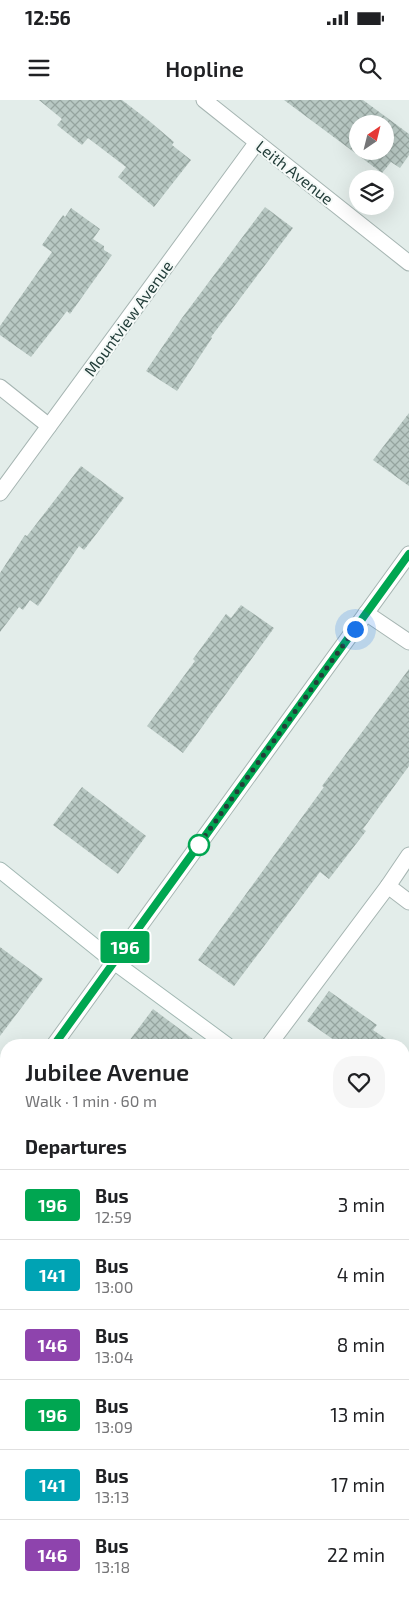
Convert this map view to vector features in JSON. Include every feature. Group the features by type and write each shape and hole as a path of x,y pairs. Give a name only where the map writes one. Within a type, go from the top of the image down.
{"street":[{"name":"Leith Avenue","path":"204,100 409,262"},
{"name":"Mountview Avenue","path":"0,494 257,142"},
{"path":"0,387 48,426"},
{"path":"58,1039 409,554"},
{"path":"366,613 409,642"},
{"path":"273,1039 409,855"},
{"path":"0,870 114,962 219,1039"},
{"path":"388,886 409,902"}],"building":[{"path":"39,100 122,100 174,142 172,145 191,160 154,207 118,177 126,167 88,138 82,145 57,125 62,119"},
{"path":"284,100 363,100 383,115 349,115 349,148"},
{"path":"394,123 409,134 409,155 400,168 391,162 384,170 378,170 365,160 394,160"},
{"path":"265,207 293,228 211,337 177,391 146,371 182,318"},
{"path":"71,208 100,229 93,239 104,246 104,250 112,255 70,314 67,311 31,357 0,335 0,326 52,252 42,245 63,215 65,217"},
{"path":"409,413 409,486 373,460"},
{"path":"81,466 124,498 84,550 79,546 38,606 30,600 23,610 19,607 0,632 0,573 25,535 27,536"},
{"path":"241,605 274,628 183,753 147,726 195,661 193,659 226,614 231,618"},
{"path":"409,669 409,766 363,829 366,831 329,879 320,872 234,986 198,960 324,787 322,786"},
{"path":"82,787 146,836 118,874 53,825"},
{"path":"0,947 43,979 0,1036"},
{"path":"329,991 377,1025 373,1030 386,1039 332,1039 307,1021"},
{"path":"153,1009 193,1039 130,1039"}],"bus line":[{"name":"196","path":"58,1039 409,554"}],"route":[{"path":"199,845 194,851 355,629"}]}
